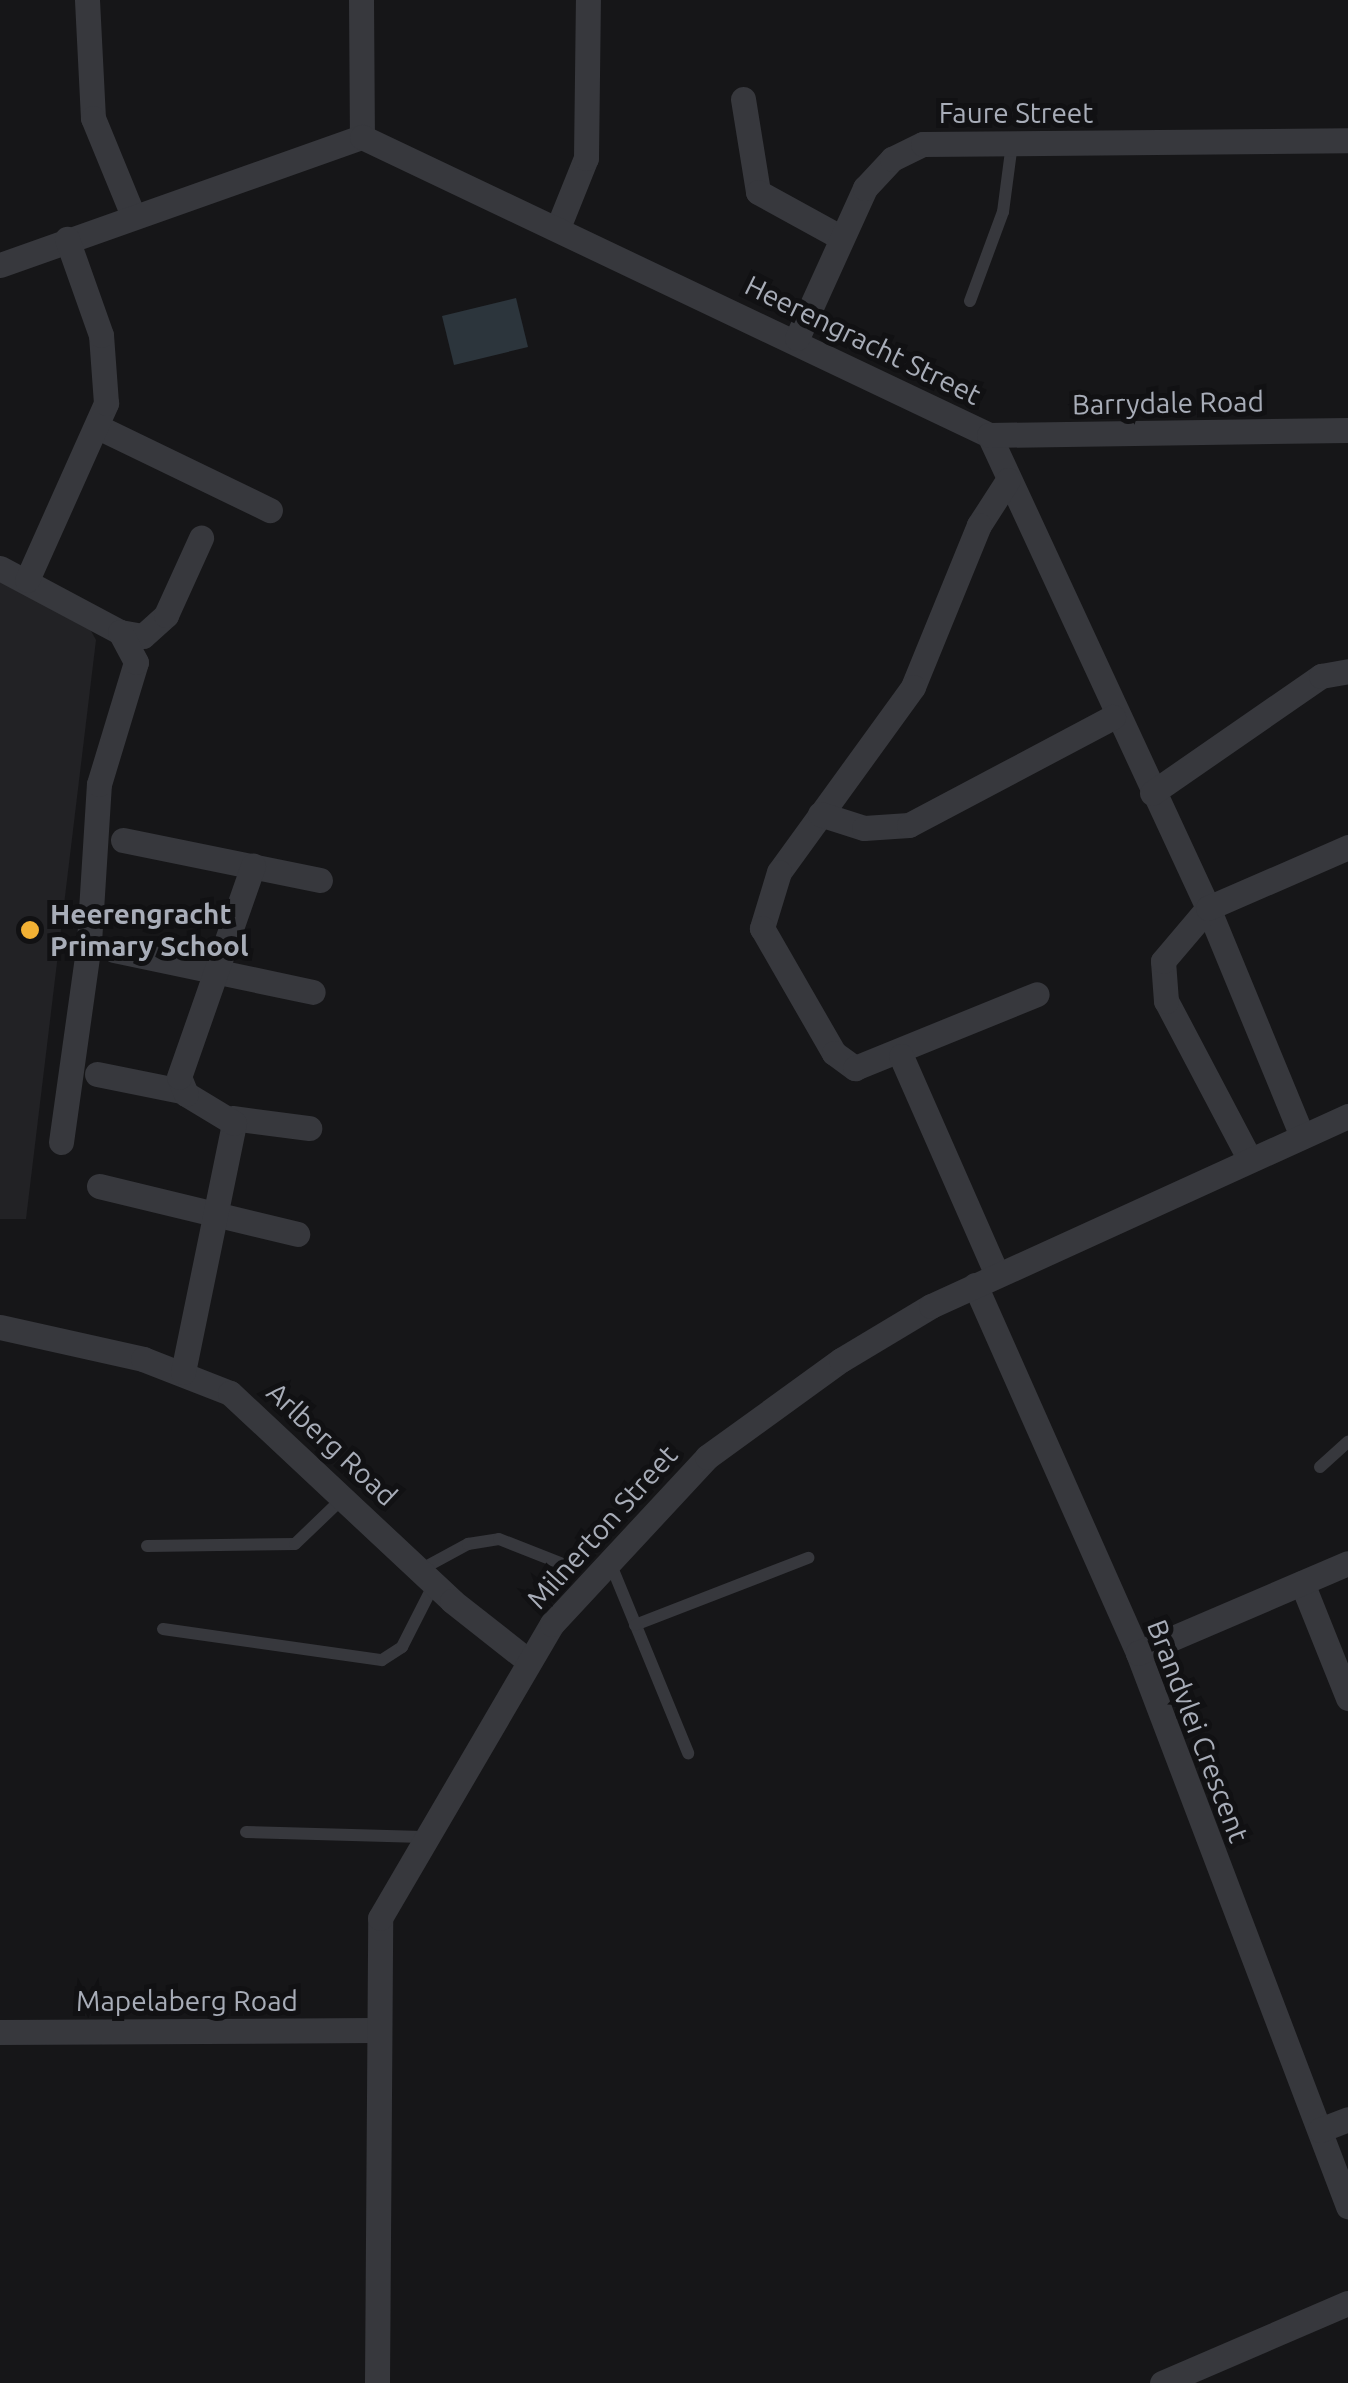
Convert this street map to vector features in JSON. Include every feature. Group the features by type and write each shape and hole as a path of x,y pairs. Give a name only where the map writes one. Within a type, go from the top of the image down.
{"street":[{"path":"86,0 90,107 132,213"},
{"path":"0,265 132,213 362,137 361,0"},
{"path":"559,225 586,158 588,0"},
{"path":"742,99 758,192 840,237"},
{"name":"Heerengracht Street","path":"362,137 797,338 989,436 1113,717 1208,908 1302,1136"},
{"name":"Faure Street","path":"797,338 865,188 903,152 923,144 1348,140"},
{"path":"27,580 106,404 105,358 67,239"},
{"path":"98,427 270,510"},
{"name":"Barrydale Road","path":"989,436 1348,430"},
{"path":"1008,480 979,525 913,686 766,893 766,944 839,1060 863,1069 901,1056 1037,994"},
{"path":"0,568 120,632 154,632 201,538"},
{"path":"61,1142 89,942 99,784 136,662 120,632"},
{"path":"1152,794 1321,676 1348,670"},
{"path":"820,814 864,828 909,825 1113,717"},
{"path":"123,840 320,880"},
{"path":"1250,1160 1164,988 1162,961 1208,908 1348,848"},
{"path":"181,1091 179,1077 253,866"},
{"path":"114,950 312,992"},
{"name":"Brandvlei Crescent","path":"901,1056 986,1280 1138,1653 1348,2206"},
{"path":"97,1074 181,1091 232,1118 309,1128"},
{"name":"Milnerton Street","path":"377,2383 374,2030 380,1918 423,1836 527,1660 608,1557 707,1457 768,1410 889,1329 986,1280 1348,1116"},
{"path":"183,1372 232,1118"},
{"path":"99,1186 297,1234"},
{"name":"Arlberg Road","path":"0,1326 183,1372 251,1408 427,1577 527,1660"},
{"path":"1138,1653 1348,1562"},
{"path":"1302,1583 1348,1698"},
{"name":"Mapelaberg Road","path":"0,2032 374,2030"},
{"path":"1320,2130 1348,2119"},
{"path":"1162,2383 1348,2303"}],"lane":[{"path":"970,301 1003,212 1012,144"},
{"path":"1320,1467 1348,1442"},
{"path":"147,1546 294,1544 346,1496"},
{"path":"163,1628 382,1660 402,1647 427,1577 468,1544 499,1539 560,1563"},
{"path":"608,1557 688,1753"},
{"path":"636,1625 808,1558"},
{"path":"246,1832 423,1836"}],"shaded area":[{"path":"516,298 528,347 454,365 442,316"},
{"name":"Heerengracht Primary School","path":"0,574 83,616 96,640 26,1219 0,1219"}],"place":[{"name":"Heerengracht Primary School","path":"30,930"}]}
